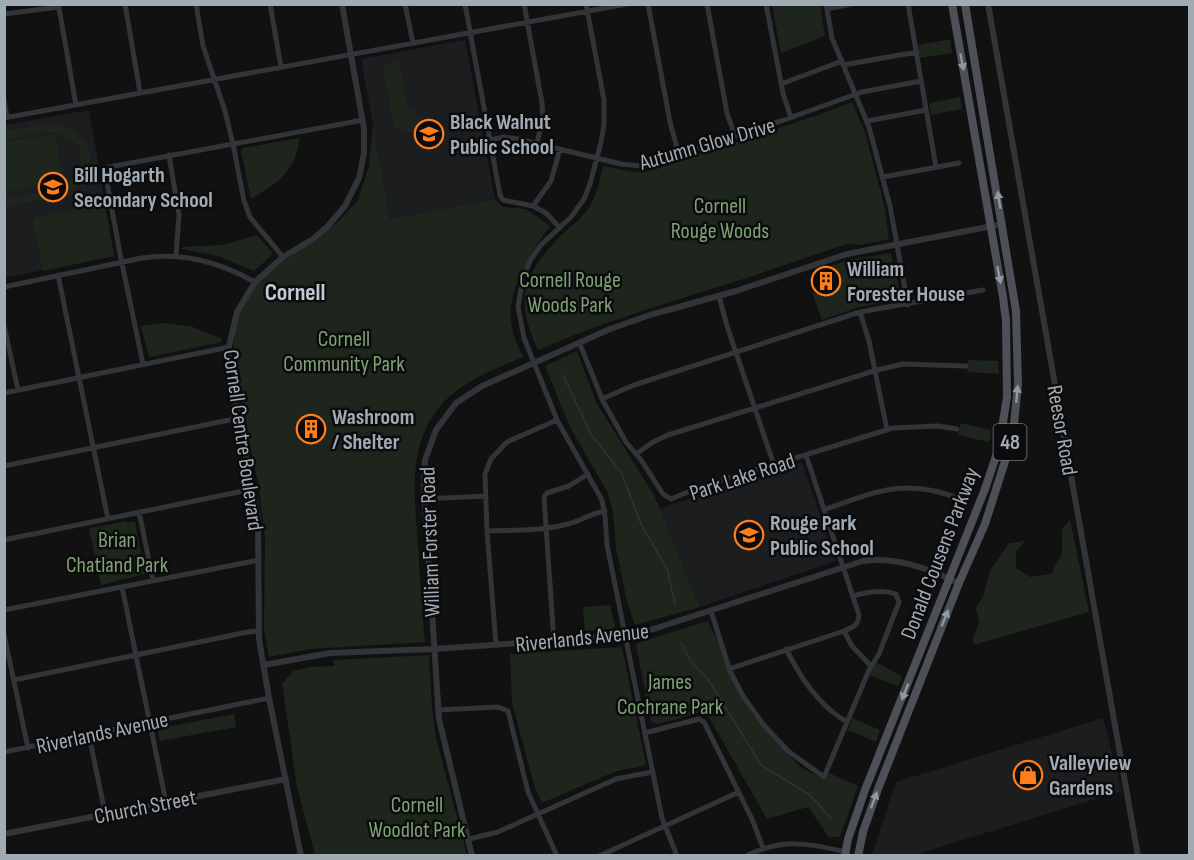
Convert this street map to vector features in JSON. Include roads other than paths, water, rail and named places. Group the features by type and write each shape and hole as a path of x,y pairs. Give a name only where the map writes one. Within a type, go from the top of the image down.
{"main road":[{"name":"Donald Cousens Parkway","path":"845,854 865,790 985,489 999,447 1007,398 1006,321 952,4"},
{"name":"Donald Cousens Parkway","path":"858,855 863,831 878,789 959,583 985,524 1014,424 1018,384 1016,311 965,4"}],"street":[{"path":"124,4 140,92"},
{"path":"196,4 203,46 233,144 244,201 250,217 283,256"},
{"path":"270,4 281,67"},
{"name":"Cornell Centre Boulevard","path":"302,855 269,698 258,631 259,524 230,376 229,347 237,312 255,282 283,256 324,230 336,218 358,182 365,144 363,120 342,4"},
{"path":"405,4 413,44"},
{"path":"465,4 501,198 508,202 533,206 546,213 560,228"},
{"path":"524,4 542,103 543,117 537,143"},
{"path":"586,4 604,100 604,125 597,158 584,199 575,213 541,245 531,259 523,276 518,307 520,325 557,420 598,492 604,511 607,545 652,772 665,826 677,855"},
{"path":"4,100 6,118 627,4"},
{"path":"648,4 669,122 679,155"},
{"path":"707,4 727,113 735,136"},
{"path":"766,4 781,84 791,118"},
{"path":"851,4 826,7 832,39 867,121 883,177 908,305"},
{"path":"908,4 936,167"},
{"name":"Reesor Road","path":"988,4 1138,855"},
{"path":"4,14 58,6 76,105"},
{"path":"781,84 843,64 916,52"},
{"name":"Autumn Glow Drive","path":"490,140 511,138 637,167 791,118 855,94 921,81"},
{"path":"867,121 926,110"},
{"path":"143,364 105,171 109,167 169,155 363,120"},
{"path":"533,206 551,181 560,149"},
{"path":"169,155 179,215 176,256"},
{"path":"883,177 959,163"},
{"name":"William Forster Road","path":"472,855 441,731 438,710 424,499 424,468 428,450 436,429 448,412 473,390 579,342 650,315 719,296 847,254 1003,224"},
{"path":"4,287 152,256 176,256 212,263 255,282"},
{"path":"58,275 108,519"},
{"path":"602,399 634,385 860,312 983,290"},
{"path":"719,296 774,465"},
{"path":"860,312 887,430"},
{"path":"4,325 18,390"},
{"name":"Park Lake Road","path":"579,342 602,399 626,442 663,494 671,499 700,487 887,430 938,426 957,429"},
{"path":"4,393 229,347"},
{"path":"636,454 668,435 875,371 903,364 966,366"},
{"path":"4,466 239,418"},
{"path":"496,645 484,482 488,466 500,448 514,438 557,420"},
{"path":"729,669 844,631 859,622 853,596 806,455"},
{"path":"554,642 543,497 547,493 569,486 588,474"},
{"path":"824,510 894,488 928,488 962,500"},
{"path":"4,540 253,489"},
{"path":"424,499 485,496"},
{"path":"487,531 567,524 590,514 604,511"},
{"path":"139,512 153,580"},
{"name":"Riverlands Avenue","path":"264,665 330,653 434,650 646,633 875,559 902,561 959,583"},
{"path":"4,610 259,560"},
{"path":"122,586 166,802"},
{"path":"711,611 729,669 742,696 762,724 788,751 824,777 871,666 879,654 899,602 896,594 890,592 877,591 853,596"},
{"path":"14,680 258,631"},
{"path":"844,631 852,646 871,666"},
{"path":"4,634 28,748"},
{"path":"786,649 807,686 824,705 847,722"},
{"name":"Riverlands Avenue","path":"4,752 269,698"},
{"path":"438,710 505,708 509,715 527,788 557,855"},
{"path":"645,733 699,719 704,722 752,819 763,848"},
{"path":"89,735 105,813"},
{"path":"469,840 498,832 616,779 652,772"},
{"name":"Church Street","path":"4,834 286,779"},
{"path":"599,855 739,792"},
{"path":"746,855 784,843 810,845 845,854"}],"waterway":[{"path":"563,375 592,436 621,472 641,524 667,569 675,604"},
{"path":"681,643 691,662 708,679 761,765 810,795 832,819"}],"place":[{"name":"Black Walnut Public School","path":"429,134"},
{"name":"Bill Hogarth Secondary School","path":"53,187"},
{"name":"William Forester House","path":"826,281"},
{"name":"Washroom / Shelter","path":"311,429"},
{"name":"Rouge Park Public School","path":"749,535"},
{"name":"Valleyview Gardens","path":"1028,775"}],"district":[{"name":"Cornell","path":"295,292"}],"park label":[{"name":"Cornell Rouge Woods","path":"720,218"},
{"name":"Cornell Rouge Woods Park","path":"570,292"},
{"name":"Cornell Community Park","path":"344,350"},
{"name":"Brian Chatland Park","path":"117,552"},
{"name":"James Cochrane Park","path":"670,694"},
{"name":"Cornell Woodlot Park","path":"417,816"}]}
